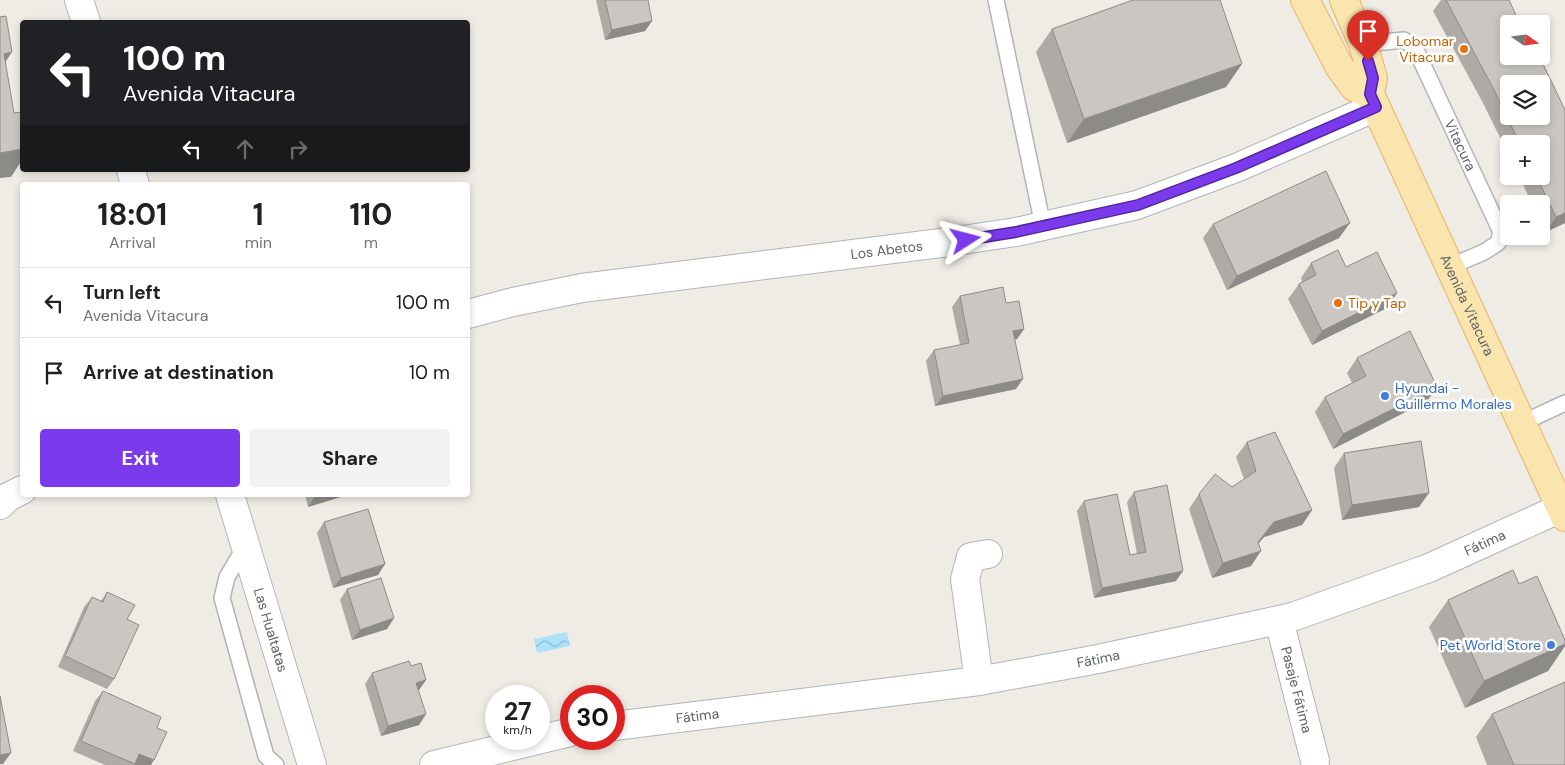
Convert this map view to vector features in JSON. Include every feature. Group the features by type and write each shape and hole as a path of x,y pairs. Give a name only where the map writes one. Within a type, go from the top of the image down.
{"main road":[{"path":"1305,0 1339,66 1354,87 1373,100"},
{"name":"Avenida Vitacura","path":"1344,0 1363,44 1373,78 1373,100 1563,513"}],"street":[{"path":"79,0 85,20"},
{"name":"Los Abetos","path":"470,313 513,302 582,288 1016,232 1138,205 1181,190 1244,164 1373,100"},
{"path":"0,505 20,491"},
{"name":"Las Hualtatas","path":"231,497 312,765"},
{"name":"Fátima","path":"625,725 979,680 1098,659 1279,620 1428,568 1563,513"},
{"path":"979,680 965,579 971,557 988,554"},
{"name":"Pasaje Fátima","path":"1279,620 1315,761"},
{"path":"434,765 560,735"}],"lane":[{"path":"996,0 1043,226"},
{"name":"Vitacura","path":"1363,44 1404,40 1415,48 1501,232 1498,243 1484,252 1449,267"},
{"path":"1522,423 1565,404"},
{"path":"246,545 227,577 222,598 266,756 276,765"}],"water":[{"path":"567,632 570,646 537,653 534,639"}],"building":[{"path":"605,0 648,0 652,21 612,30"},
{"path":"1133,0 1220,0 1242,64 1084,119 1052,29"},
{"path":"1446,0 1509,0 1516,15 1500,15 1500,65 1543,65 1548,75 1500,75 1500,103"},
{"path":"6,16 12,52 4,54 14,113 20,112 20,149 0,153 0,17"},
{"path":"1550,79 1565,110 1565,213 1556,217 1550,205 1550,195 1545,195 1540,185 1550,185 1550,135 1516,135 1511,125 1550,125"},
{"path":"1326,171 1350,223 1237,276 1213,224"},
{"name":"Tip y Tap","path":"1338,250 1346,267 1377,252 1397,293 1322,331 1299,284 1316,275 1311,263"},
{"path":"1003,287 1006,303 1019,301 1024,329 1013,331 1023,379 943,396 934,350 969,343 960,296"},
{"name":"Hyundai - Guillermo Morales","path":"1410,331 1437,387 1343,434 1325,397 1366,376 1357,358"},
{"path":"1275,432 1312,510 1274,522 1258,542 1261,551 1223,563 1199,494 1215,474 1232,487 1256,471 1247,442"},
{"path":"1421,441 1429,493 1352,505 1344,453"},
{"path":"1167,485 1183,571 1102,588 1084,501 1117,494 1130,555 1146,552 1134,492"},
{"path":"368,509 385,564 341,578 324,522"},
{"path":"1513,570 1519,584 1537,576 1565,640 1565,644 1484,681 1448,600"},
{"path":"381,578 394,618 360,630 347,589"},
{"path":"107,592 135,605 127,619 139,625 114,679 65,656 92,597 103,602"},
{"path":"409,661 411,666 421,663 426,680 416,683 426,714 388,726 372,673"},
{"path":"1565,682 1565,765 1514,765 1492,714"},
{"path":"103,691 161,717 157,728 167,732 154,760 139,754 135,764 81,741"},
{"path":"0,696 11,753 0,755"}],"place":[{"name":"Lobomar Vitacura","path":"1464,49"},
{"name":"Tip y Tap","path":"1338,303"},
{"name":"Hyundai - Guillermo Morales","path":"1385,396"},
{"name":"Pet World Store","path":"1551,645"}],"route":[{"path":"966,240 1016,232 1138,205 1236,168 1339,124 1376,107 1370,94 1373,78 1368,61"}]}
